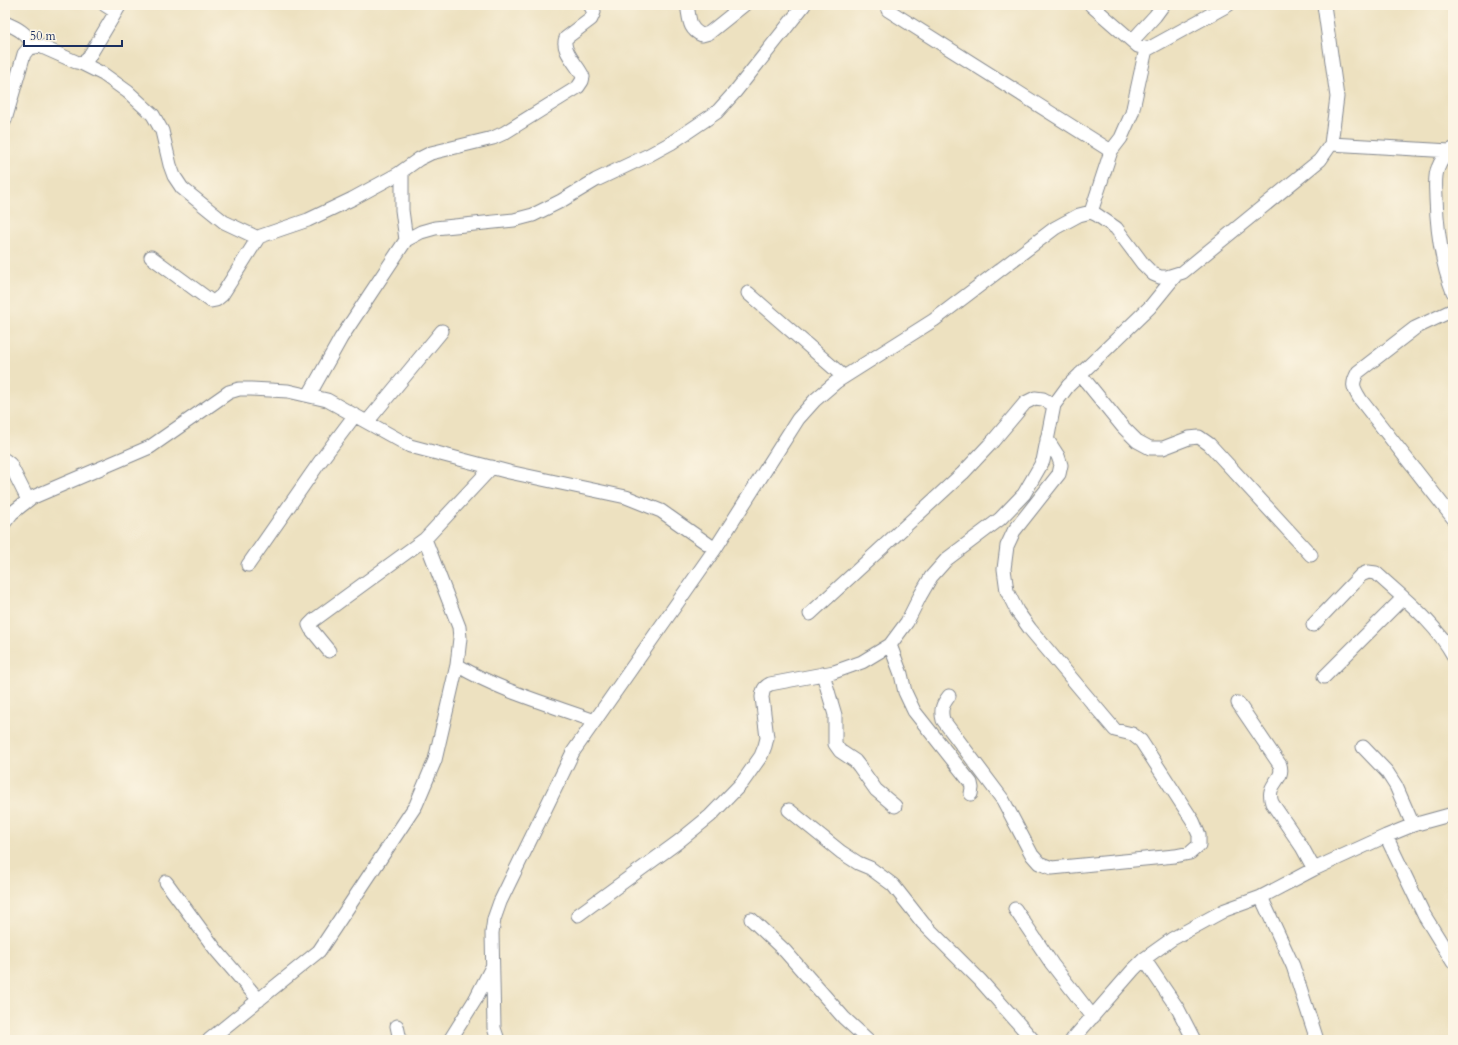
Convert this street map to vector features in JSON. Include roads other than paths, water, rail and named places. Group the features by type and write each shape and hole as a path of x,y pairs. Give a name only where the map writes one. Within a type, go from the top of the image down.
{"street":[{"path":"81,63 87,60 118,9 104,5"},
{"path":"151,257 211,300 216,300 222,295 258,238 308,220 352,199 431,153 493,138 504,133 578,87 582,81 582,74 565,48 564,42 566,38 592,19 594,12 590,5"},
{"path":"687,5 691,26 695,32 702,35 709,33 744,5"},
{"path":"309,395 341,338 406,240 421,232 435,228 514,220 533,215 561,201 596,180 671,143 717,112 735,92 804,5"},
{"path":"1091,5 1138,46 1146,49 1153,48 1228,5"},
{"path":"1132,41 1163,5"},
{"path":"498,1040 494,1028 492,933 494,919 500,902 573,752 715,549 798,419 815,400 836,382 934,320 1055,228 1079,215 1091,212 1116,228 1143,264 1153,274 1160,277 1167,277 1183,272 1320,160 1331,144 1337,98 1324,5"},
{"path":"888,10 1111,151"},
{"path":"5,23 26,34 35,46"},
{"path":"5,120 24,54 29,48 35,46 46,48 81,63 102,74 128,92 153,115 162,131 174,176 182,188 224,222 258,238"},
{"path":"1091,212 1111,151 1121,138 1132,113 1146,49"},
{"path":"1331,144 1451,150"},
{"path":"1451,150 1438,168 1436,187 1437,224 1442,259 1453,292"},
{"path":"402,171 402,210 406,240"},
{"path":"578,915 704,820 742,783 761,756 765,746 767,733 762,697 763,690 766,686 834,672 862,662 890,645 907,622 931,577 948,559 1000,519 1024,494 1043,461 1054,405 1068,386 1150,307 1176,275"},
{"path":"748,293 844,377"},
{"path":"1453,310 1415,328 1358,372 1353,381 1354,388 1360,399 1453,518"},
{"path":"366,422 442,330"},
{"path":"1080,374 1123,427 1137,441 1150,448 1163,448 1189,438 1199,437 1209,444 1311,555"},
{"path":"5,522 12,513 28,500 150,447 229,392 239,389 251,389 288,391 327,400 410,446 492,467 626,497 661,511 715,549"},
{"path":"810,614 963,473 993,441 1025,403 1035,398 1043,398 1054,405"},
{"path":"248,565 355,415"},
{"path":"949,696 943,704 941,712 943,720 1003,800 1032,855 1039,863 1052,868 1175,856 1190,853 1199,845 1199,835 1193,821 1141,741 1132,734 1115,730 1030,629 1017,611 1007,591 1004,569 1008,546 1014,531 1059,474 1061,465 1058,456 1047,439"},
{"path":"5,460 10,464 28,500"},
{"path":"329,651 311,629 310,625 314,620 425,539 492,467"},
{"path":"209,1040 319,951 416,806 435,760 457,665 460,638 459,627 425,539"},
{"path":"1313,625 1361,575 1368,572 1376,573 1442,638 1453,655"},
{"path":"1324,677 1403,598"},
{"path":"890,645 901,674 905,692 914,711 971,783 971,794"},
{"path":"457,665 479,678 505,690 595,721"},
{"path":"823,674 836,715 837,748 855,761 876,790 896,806"},
{"path":"1238,703 1280,765 1282,770 1280,775 1270,790 1272,803 1302,847 1314,869"},
{"path":"1363,747 1387,772 1396,786 1413,825"},
{"path":"789,810 841,852 858,863 870,868 893,885 923,923 980,980 1033,1040"},
{"path":"1072,1040 1133,970 1172,939 1226,910 1261,897 1314,869 1386,836 1413,825 1453,814"},
{"path":"1386,836 1424,915 1453,962"},
{"path":"166,882 216,950 259,1000"},
{"path":"1261,897 1293,966 1317,1040"},
{"path":"1016,909 1052,964 1093,1017"},
{"path":"751,919 785,950 844,1018 868,1040"},
{"path":"1144,960 1178,1009 1194,1040"},
{"path":"450,1040 475,1000 493,966"},
{"path":"397,1026 400,1040"}]}
